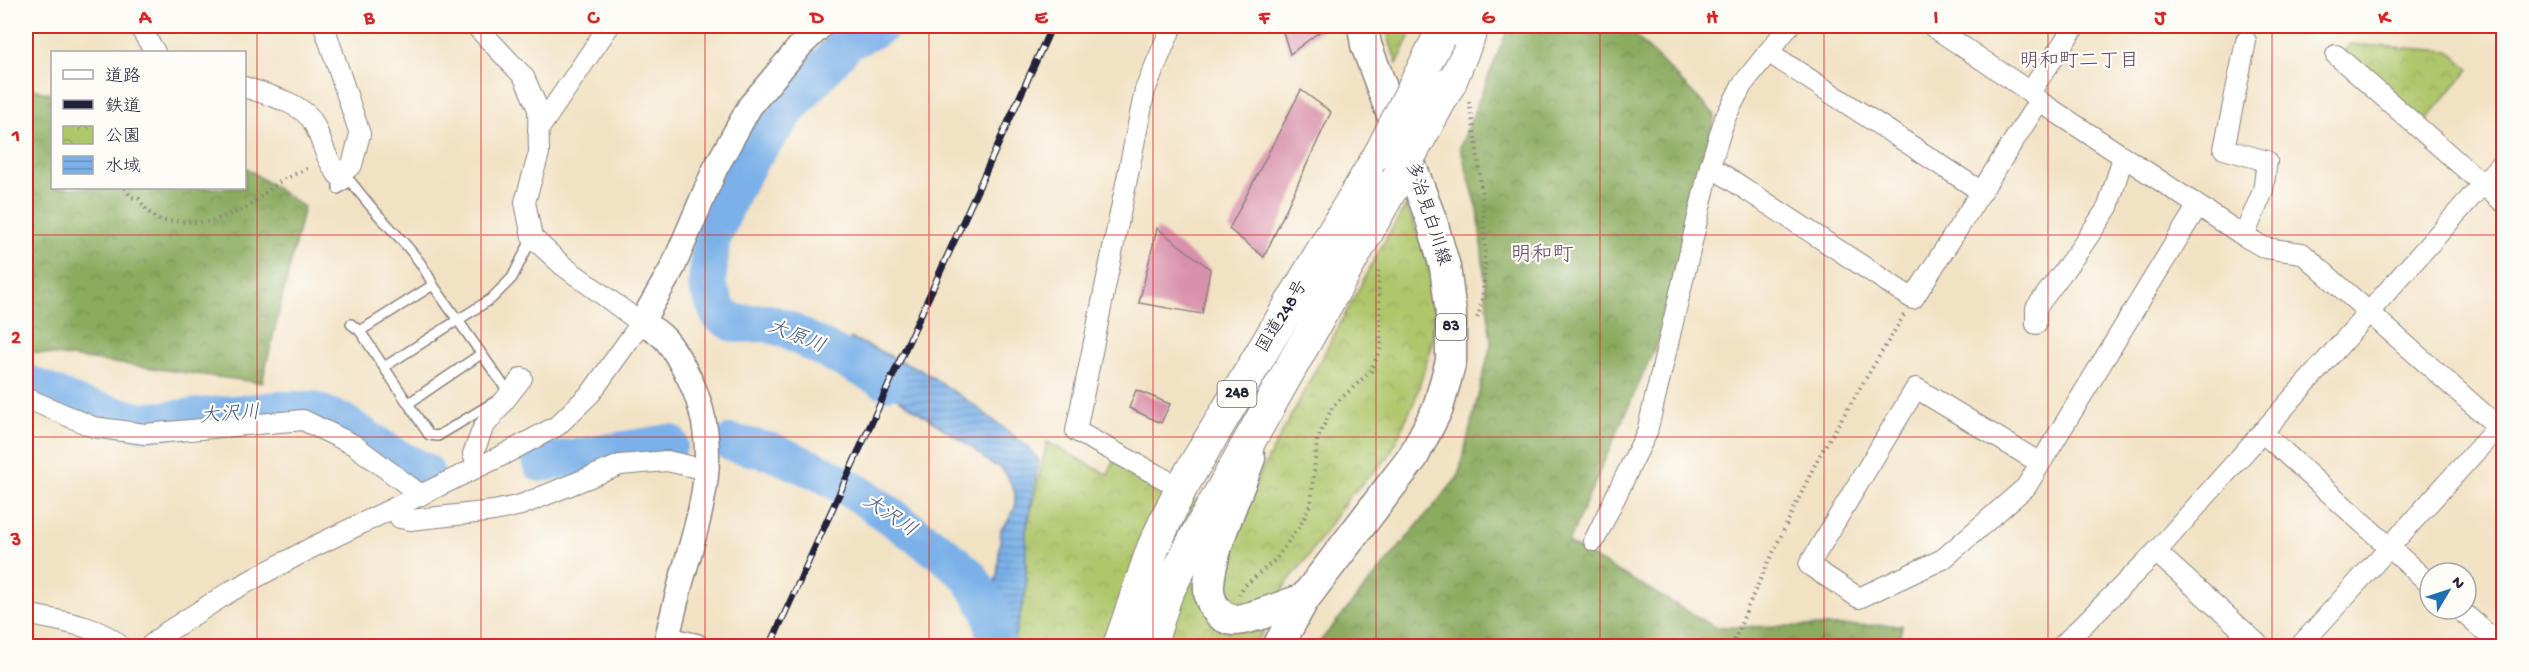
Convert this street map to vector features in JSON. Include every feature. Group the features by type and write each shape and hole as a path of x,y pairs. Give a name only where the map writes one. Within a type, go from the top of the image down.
{"highway":[{"name":"国道248号","path":"1150,646 1166,595 1197,534 1397,179 1459,89 1473,26"},
{"name":"国道248号","path":"1119,646 1154,548 1181,488 1381,152 1441,32"}],"main road":[{"name":"多治見白川線","path":"1278,646 1304,599 1413,457 1438,408 1451,361 1451,313 1445,267 1432,222 1366,45 1363,26"},
{"path":"1270,405 1215,555 1209,587 1213,604 1227,619 1250,618 1304,599"}],"street":[{"path":"139,26 154,51"},
{"path":"246,88 289,102 313,121 333,168 352,165 360,134 324,26"},
{"path":"476,26 524,77 538,109 539,153 525,202 532,237 562,266 641,323 657,330 676,354 694,386 704,421 707,470 704,501 666,643 696,646"},
{"path":"538,130 609,26"},
{"path":"150,646 167,632 231,591 311,548 557,426 591,393 641,323 673,267 715,170 750,106 801,45 821,26"},
{"path":"1172,26 1145,90 1076,431 1181,488"},
{"path":"1594,541 1647,432 1710,166 1725,118 1742,85 1789,26"},
{"path":"1932,26 2197,207 2244,236 2265,248 2302,253 2502,426 2300,646"},
{"path":"1710,166 1913,299 1982,192 2075,26"},
{"path":"2244,236 2263,191 2266,161 2224,149 2247,40"},
{"path":"1768,52 1982,192"},
{"path":"2336,55 2504,203"},
{"path":"2036,324 2036,308 2108,207 2123,157"},
{"path":"2062,646 2156,552 2504,160"},
{"path":"2040,463 1916,388 1809,565 1859,598 1943,559 2026,487 2197,207"},
{"path":"478,467 473,454 483,428 515,386"},
{"path":"26,398 93,427 145,434 303,420 354,445 421,495"},
{"path":"2262,432 2418,573"},
{"path":"395,508 400,518 410,520 494,511 554,494 620,465 666,461 707,470"},
{"path":"2156,552 2260,646"},
{"path":"26,614 84,627 120,646"},
{"path":"2473,621 2501,646"}],"lane":[{"path":"333,168 338,189 350,181 383,221 404,240 430,274 433,285 482,354 515,386 438,436 429,435 360,331 351,324"},
{"path":"384,367 491,299 512,278 532,237"},
{"path":"360,331 433,285"},
{"path":"409,403 482,354"}],"path":[{"path":"1459,89 1476,133 1484,256 1483,294 1480,311 1473,327"},
{"path":"126,189 131,197 139,200 148,213 161,220 209,222 245,209 282,180 333,168"},
{"path":"1227,619 1243,587 1275,559 1300,524 1311,503 1317,440 1333,406 1371,370 1381,347 1377,268"},
{"path":"1732,646 1752,597 1818,458 1913,299"}],"green space":[{"path":"1385,26 1415,26 1397,64"},
{"path":"1509,26 1626,26 1715,115 1663,329 1568,543 1715,627 1902,625 1899,646 1316,646 1458,477 1491,344 1478,210 1460,147"},
{"path":"2350,44 2449,51 2469,69 2424,123 2343,52"},
{"path":"26,65 33,89 51,94 51,189 246,189 246,168 304,207 262,383 26,351"},
{"path":"1406,206 1424,248 1434,292 1434,337 1415,400 1389,456 1348,498 1286,584 1263,632 1253,646 1012,646 1026,591 1026,531 1047,442 1108,475 1114,459 1235,521 1381,247"}],"water":[{"path":"851,338 923,371 974,405 1027,446 1039,460 1026,531 1026,591 1012,646 979,646 983,611 997,576 1001,529 1015,507 1015,493 1007,475 1000,467 991,464 970,446 899,399 837,366"}],"building":[{"path":"1281,26 1327,26 1290,54"},
{"path":"1301,90 1331,112 1264,257 1229,229"},
{"path":"1157,228 1210,269 1202,314 1139,303"},
{"path":"1136,390 1170,404 1161,423 1129,408"}],"waterway":[{"name":"大原川","path":"881,26 847,42 788,109 751,158 732,191 711,241 707,285 719,314 736,324 767,323 783,328 887,381"},
{"name":"大沢川","path":"26,383 81,407 143,422 279,410 311,410 342,422 395,457 425,472"},
{"name":"大沢川","path":"541,463 669,443"},
{"name":"大沢川","path":"732,443 773,452 824,474 859,494 945,555 969,576 991,612 996,646"}],"railway":[{"path":"770,646 1052,26"}],"district":[{"name":"明和町二丁目","path":"2079,62"},
{"name":"明和町","path":"1542,256"}]}
